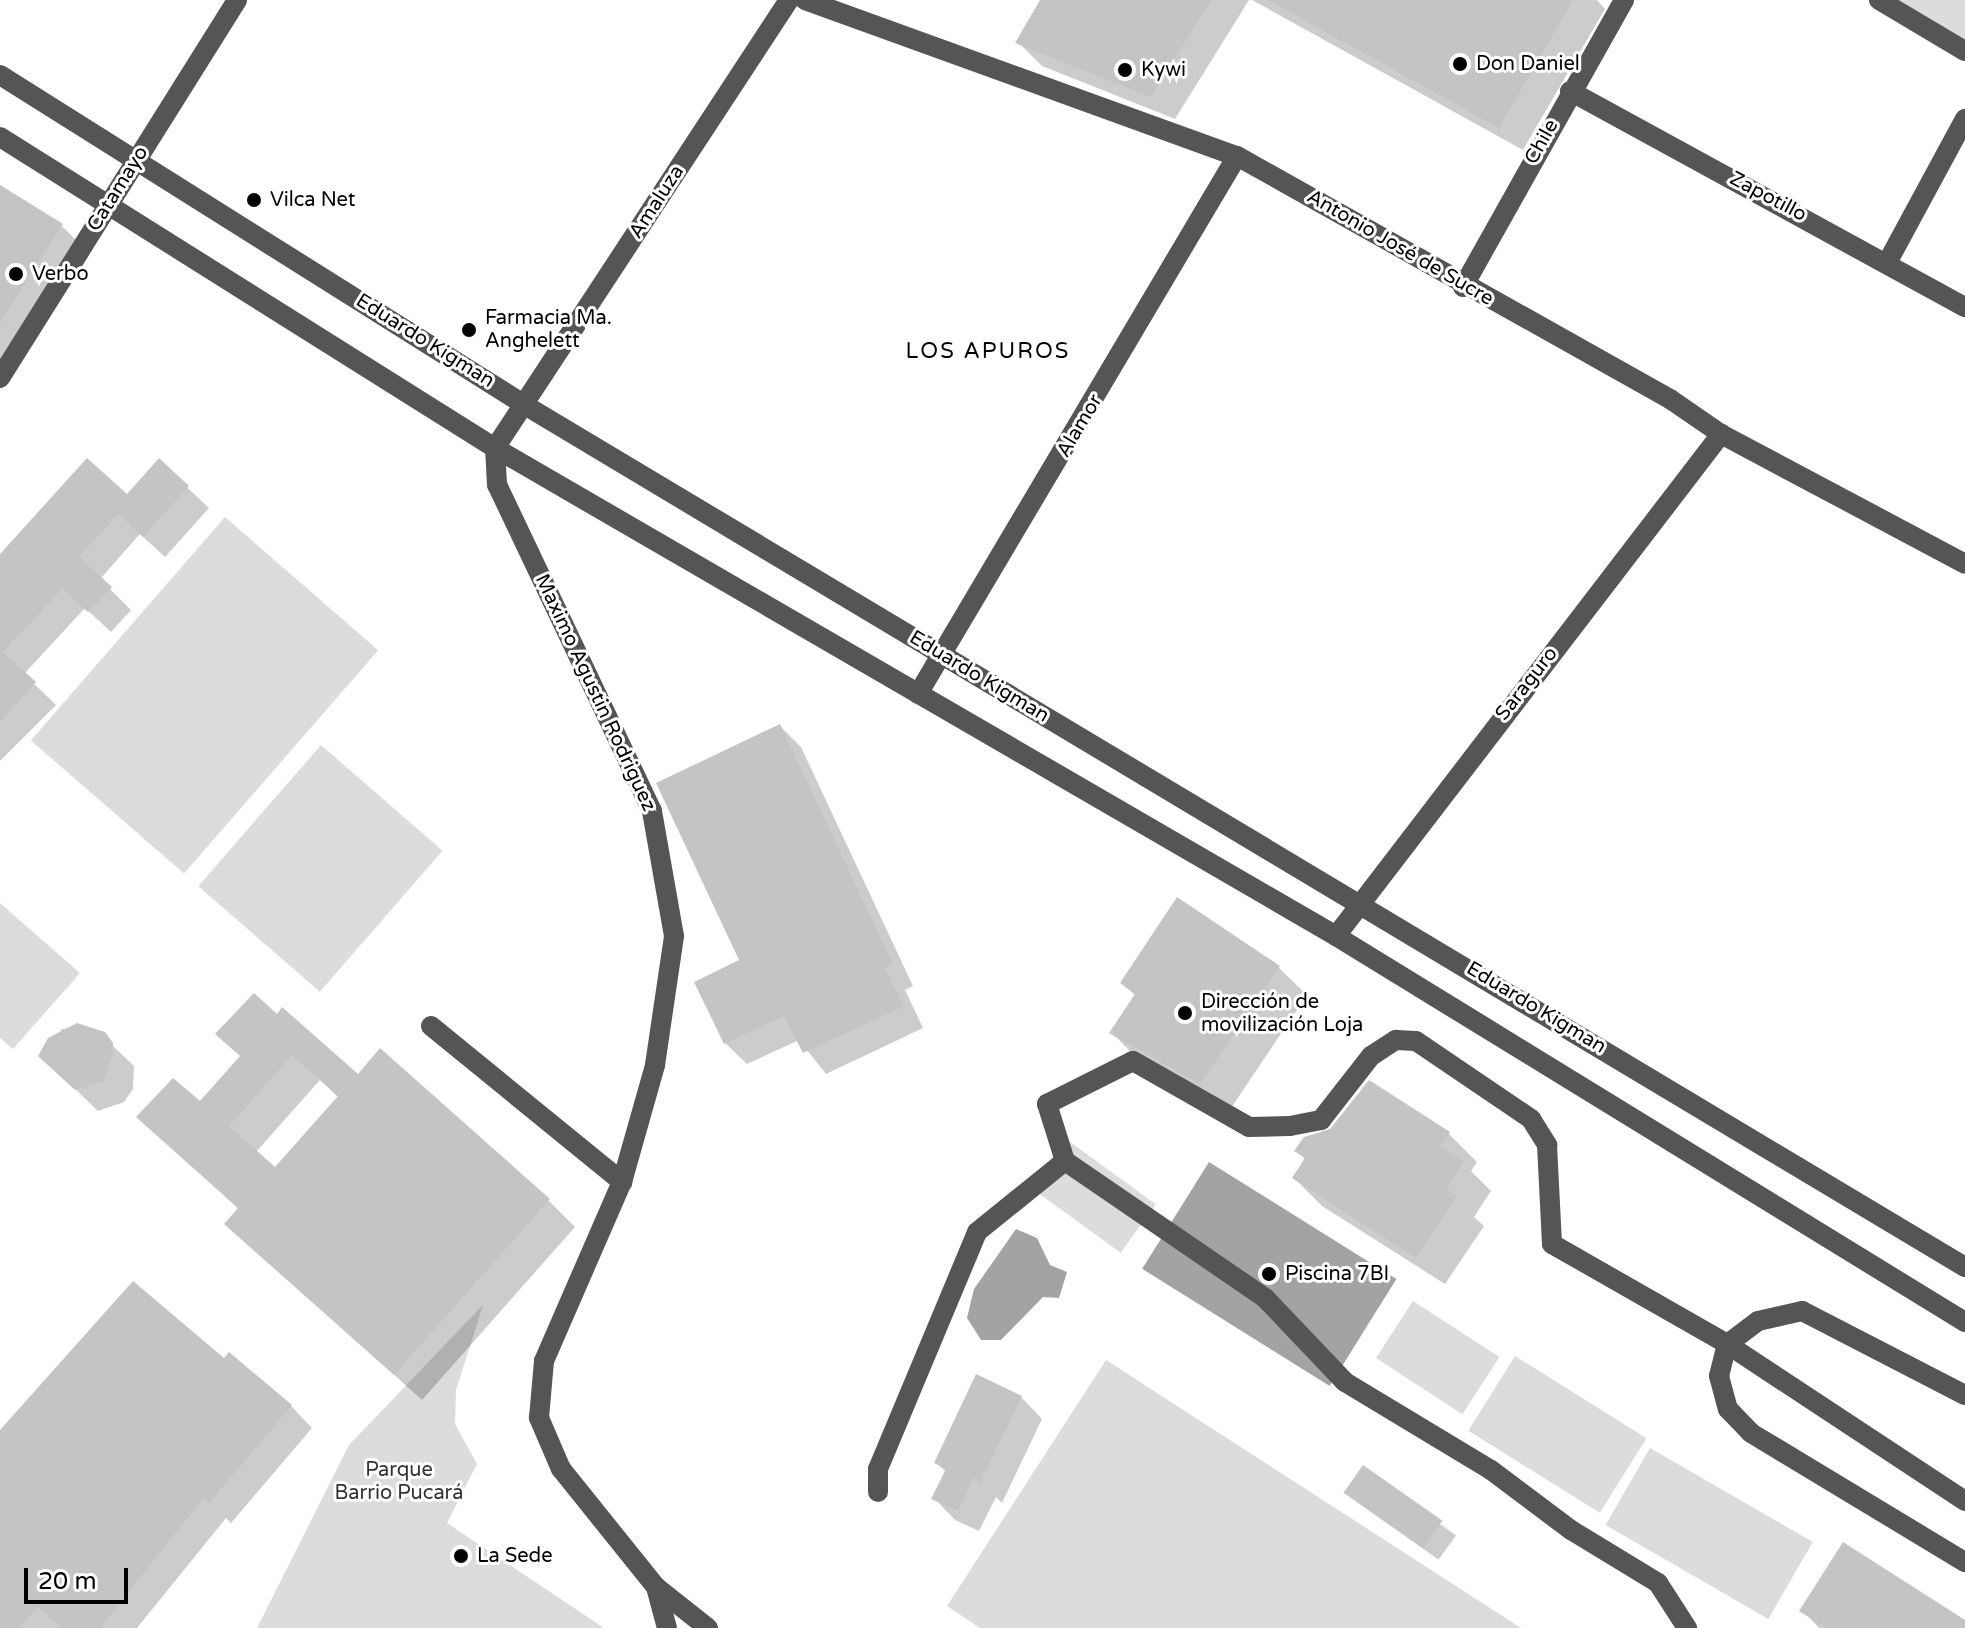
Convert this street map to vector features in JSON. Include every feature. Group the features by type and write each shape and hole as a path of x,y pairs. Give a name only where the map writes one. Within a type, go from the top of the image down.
{"street":[{"name":"Catamayo","path":"0,378 6,357 137,159 237,0"},
{"name":"Amaluza","path":"495,448 789,0"},
{"name":"Antonio José de Sucre","path":"805,0 1237,156 1463,287 1670,399 1721,434 1965,564"},
{"name":"Chile","path":"1463,287 1570,91 1624,0"},
{"path":"1879,0 1965,51"},
{"name":"Eduardo Kigman","path":"0,75 524,404 1359,901 1965,1267"},
{"name":"Zapotillo","path":"1570,91 1965,307"},
{"path":"1887,263 1965,119"},
{"path":"0,137 495,448 1336,936 1965,1322"},
{"name":"Alamor","path":"918,694 944,656 1237,156"},
{"name":"Saraguro","path":"1336,936 1359,901 1721,434"},
{"name":"Maximo Agustin Rodriguez","path":"495,448 497,485 652,811 674,936 655,1065 622,1182 544,1361 539,1418 561,1469 656,1587 708,1628"},
{"path":"431,1026 622,1182"},
{"path":"1687,1628 1658,1583 1571,1530 1491,1470 1345,1382 1265,1298 1065,1161 1047,1104 1133,1061 1249,1127 1290,1126 1321,1120 1371,1056 1396,1040 1416,1041 1531,1119 1547,1145 1552,1244 1727,1344 1965,1501"},
{"path":"878,1492 878,1469 977,1232 1065,1161"},
{"path":"1965,1395 1802,1311 1758,1321 1727,1344 1719,1376 1728,1409 1751,1433 1965,1562"},
{"path":"656,1587 667,1628"}],"green space":[{"path":"1892,0 1965,0 1965,41"},
{"path":"225,517 378,650 184,874 31,740"},
{"path":"321,745 443,851 320,992 198,886"},
{"path":"0,903 80,973 13,1049 0,1038"},
{"path":"1066,1139 1156,1204 1121,1253 1031,1188"},
{"path":"1413,1301 1499,1357 1462,1414 1376,1358"},
{"name":"Parque Barrio Pucará","path":"483,1305 456,1390 455,1424 477,1464 447,1523 604,1628 257,1628 349,1445"},
{"path":"1515,1356 1646,1438 1600,1513 1468,1431"},
{"path":"1106,1360 1521,1628 980,1628 947,1606"},
{"path":"1650,1448 1813,1542 1768,1619 1606,1525"}],"shaded area":[{"name":"Piscina 7BI","path":"1209,1162 1396,1279 1330,1386 1142,1269"},
{"path":"1016,1229 1037,1238 1050,1265 1067,1272 1059,1298 1043,1297 1001,1340 981,1340 967,1318 974,1289"}],"building":[{"name":"Kywi","path":"1040,0 1211,0 1151,97 1015,43"},
{"name":"Don Daniel","path":"1268,0 1573,0 1499,128"},
{"name":"Verbo","path":"0,185 63,224 0,323"},
{"path":"87,458 127,494 159,458 189,486 143,537 118,514 79,557 112,587 88,612 62,589 3,652 36,682 0,722 0,554"},
{"path":"780,724 893,964 885,968 904,1006 803,1053 784,1016 724,1044 694,982 739,960 656,783"},
{"name":"Dirección de movilización Loja","path":"1177,897 1280,966 1200,1084 1109,1033 1135,994 1120,983"},
{"path":"254,993 277,1014 282,1007 358,1074 380,1048 550,1199 394,1375 224,1224 238,1208 136,1117 173,1078 200,1101 240,1056 215,1034","holes":["292,1055 338,1096 275,1167 229,1126"]},
{"path":"77,1023 105,1032 113,1043 113,1055 103,1081 75,1090 38,1056 48,1038"},
{"path":"1369,1080 1450,1132 1441,1146 1464,1161 1446,1189 1457,1196 1416,1258 1292,1178 1305,1158 1294,1151 1304,1137 1330,1129"},
{"path":"133,1281 224,1358 229,1352 292,1405 209,1503 203,1498 100,1628 62,1628 38,1607 20,1628 0,1628 0,1430"},
{"path":"976,1374 1022,1396 980,1483 974,1477 958,1511 931,1499 946,1469 934,1463"},
{"path":"1363,1465 1442,1521 1423,1548 1343,1493"},
{"path":"1843,1542 1965,1620 1965,1628 1826,1628 1799,1611"}],"place":[{"name":"Don Daniel","path":"1460,64"},
{"name":"Kywi","path":"1125,70"},
{"name":"Vilca Net","path":"254,200"},
{"name":"Verbo","path":"16,274"},
{"name":"Farmacia Ma. Anghelett","path":"469,330"},
{"name":"Dirección de movilización Loja","path":"1185,1013"},
{"name":"Piscina 7BI","path":"1269,1274"},
{"name":"La Sede","path":"461,1556"}],"district":[{"name":"LOS APUROS","path":"988,352"}]}
